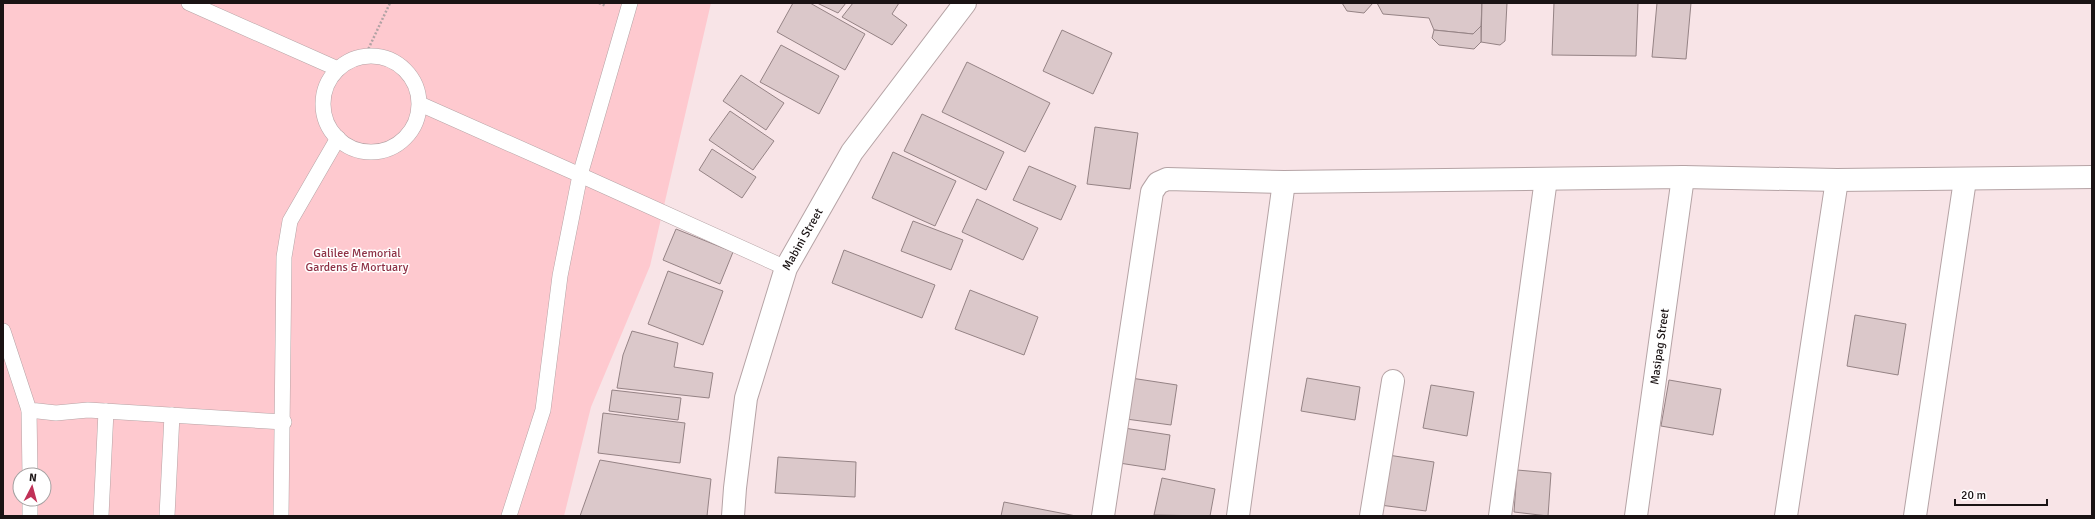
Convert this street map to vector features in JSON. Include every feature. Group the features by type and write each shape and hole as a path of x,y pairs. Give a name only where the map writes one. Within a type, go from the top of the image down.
{"street":[{"name":"Mabini Street","path":"733,516 746,398 786,268 852,152 965,3"},
{"path":"1103,516 1152,192 1158,183 1167,179 1284,182 1683,177 1837,180 1965,180 2092,177"},
{"name":"Masipag Street","path":"1636,516 1683,177"},
{"path":"1500,516 1546,179"},
{"path":"1786,516 1837,180"},
{"path":"1915,516 1965,180"},
{"path":"1238,516 1284,182"},
{"path":"1371,516 1393,381"}],"lane":[{"path":"189,3 338,69"},
{"path":"509,516 543,410 560,276 580,174 630,3"},
{"path":"365,56 386,58 396,62 409,73 417,88 420,104 417,120 412,129 396,145 381,151 365,151 350,147 338,138 328,126 323,111 323,96 328,81 338,69 350,60 365,56"},
{"path":"420,104 580,174 786,268"},
{"path":"282,516 284,422 284,257 290,220 338,138"},
{"path":"3,331 29,410 30,467"},
{"path":"29,410 56,413 88,410 284,422"},
{"path":"101,516 106,411"},
{"path":"167,516 172,415"}],"path":[{"path":"365,56 390,3"}],"green space":[{"name":"Galilee Memorial Gardens & Mortuary","path":"3,3 711,3 650,266 591,407 564,516 3,516"}],"building":[{"path":"793,3 810,3 865,34 845,70 777,32"},
{"path":"817,3 846,3 838,13"},
{"path":"853,3 899,3 892,14 907,25 892,45 842,17"},
{"path":"1342,3 1373,3 1364,13 1347,11"},
{"path":"1377,3 1482,3 1481,26 1473,34 1434,30 1429,18 1383,14"},
{"path":"1482,3 1507,3 1505,41 1500,45 1481,42"},
{"path":"1554,3 1638,3 1636,56 1552,55"},
{"path":"1657,3 1691,3 1686,59 1652,57"},
{"path":"1481,26 1481,42 1474,49 1439,45 1432,38 1434,30 1473,34"},
{"path":"1062,30 1112,53 1093,94 1043,71"},
{"path":"781,45 839,76 819,114 760,82"},
{"path":"967,62 1050,103 1025,152 942,112"},
{"path":"741,75 784,103 766,130 723,101"},
{"path":"730,111 774,141 753,170 709,140"},
{"path":"922,114 1004,152 986,190 904,151"},
{"path":"1095,127 1138,133 1130,189 1087,184"},
{"path":"712,149 756,177 742,198 699,170"},
{"path":"893,152 956,181 935,226 872,198"},
{"path":"1029,166 1076,186 1061,220 1013,200"},
{"path":"977,199 1038,228 1023,260 962,232"},
{"path":"913,221 963,240 951,270 901,251"},
{"path":"676,229 733,252 720,284 663,260"},
{"path":"844,250 935,285 922,318 832,283"},
{"path":"668,271 723,291 703,345 648,324"},
{"path":"970,290 1038,317 1024,355 955,329"},
{"path":"1855,315 1906,324 1898,375 1847,366"},
{"path":"632,331 678,343 674,367 713,373 709,398 617,388 623,355"},
{"path":"1131,378 1177,385 1171,425 1126,419"},
{"path":"1307,378 1360,387 1355,420 1301,411"},
{"path":"1669,380 1721,389 1713,435 1661,426"},
{"path":"1431,385 1474,392 1467,436 1423,428"},
{"path":"612,390 681,398 678,420 609,411"},
{"path":"603,413 685,423 680,463 598,453"},
{"path":"1124,428 1170,435 1165,470 1119,463"},
{"path":"1388,455 1434,462 1426,511 1380,505"},
{"path":"778,457 856,462 855,497 775,493"},
{"path":"600,460 711,479 707,516 580,516"},
{"path":"1517,470 1551,473 1548,516 1514,512"},
{"path":"1162,478 1215,489 1210,516 1154,515"},
{"path":"1004,502 1076,516 1001,516"}]}
